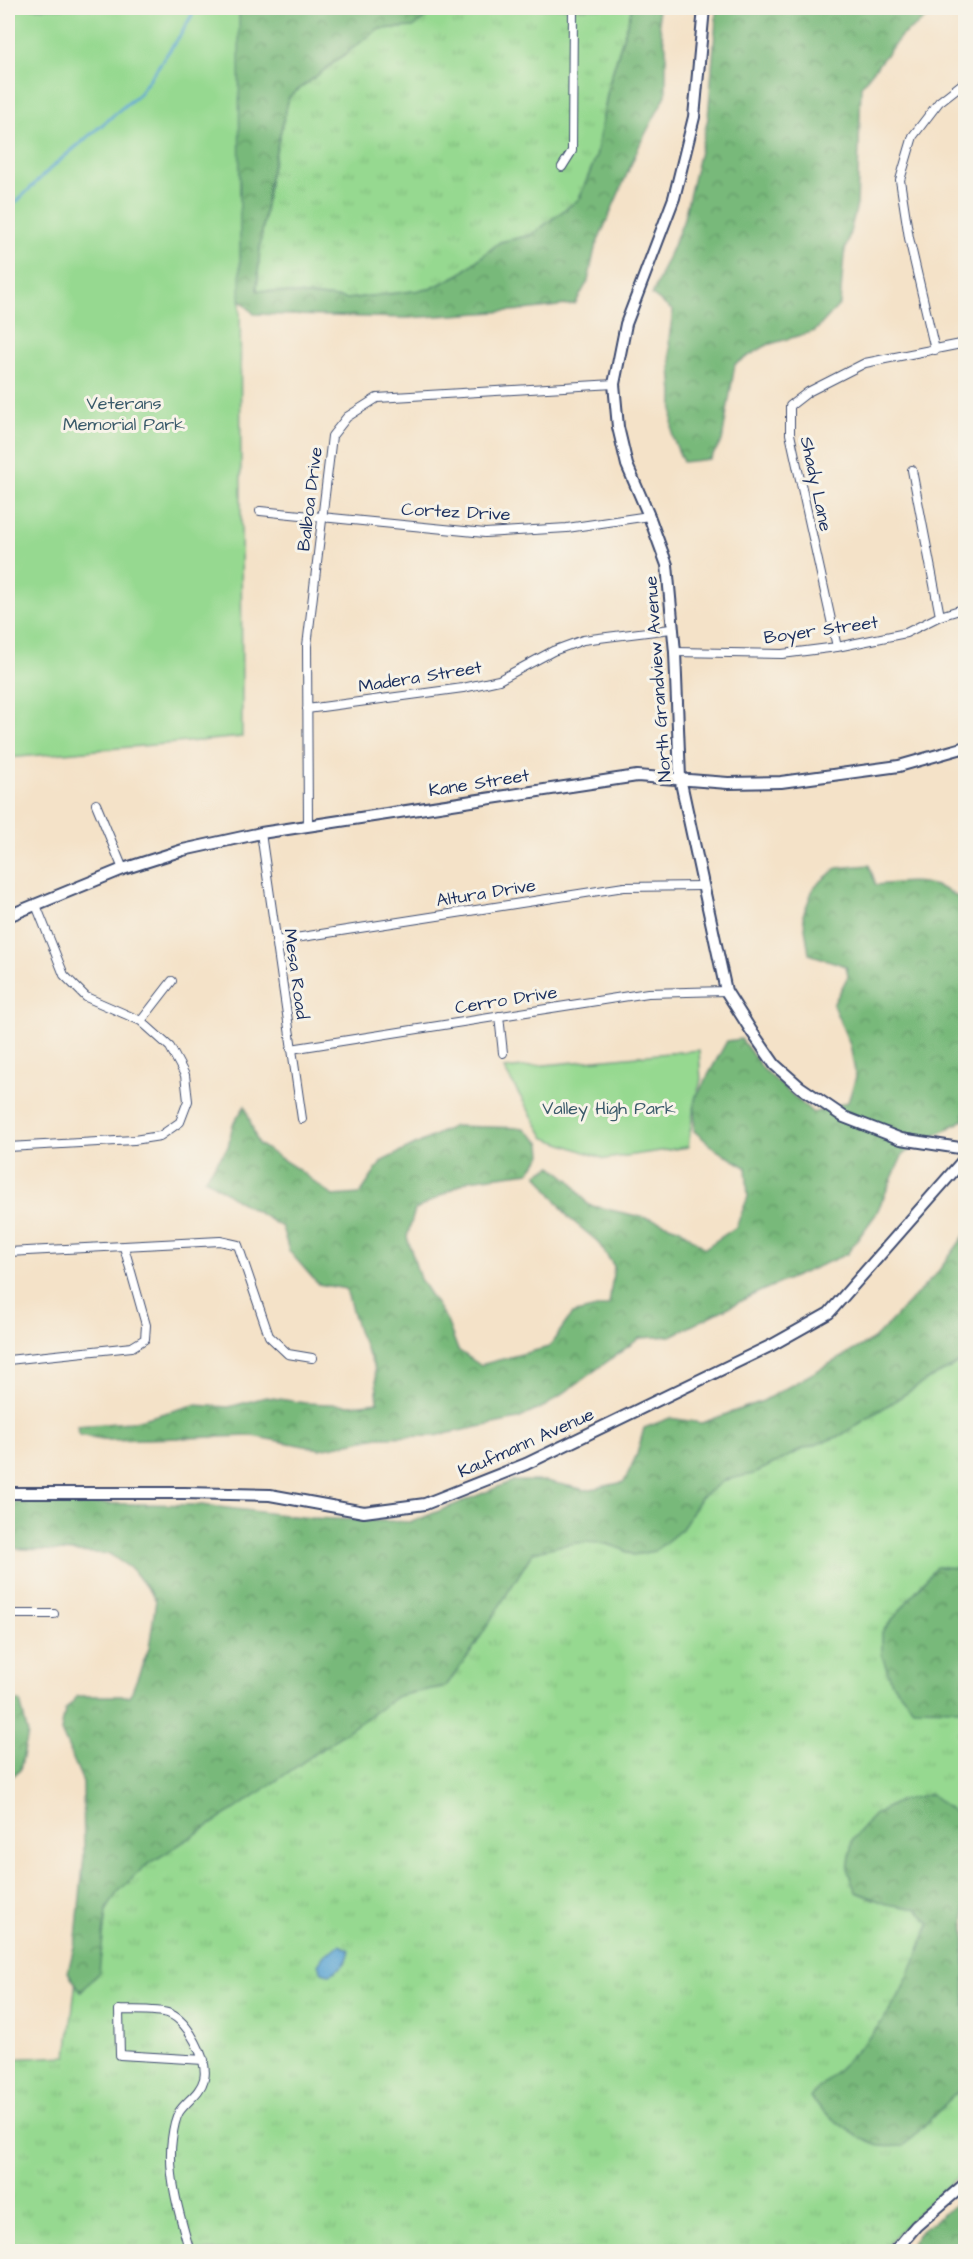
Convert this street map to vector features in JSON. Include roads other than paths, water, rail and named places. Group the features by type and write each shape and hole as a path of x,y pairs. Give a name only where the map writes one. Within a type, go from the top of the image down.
{"street":[{"path":"562,167 572,151 573,8"},
{"name":"North Grandview Avenue","path":"704,8 691,129 674,198 626,324 614,384 618,427 627,465 667,565 671,629 675,652 680,778 726,991 775,1065 844,1117 901,1139 966,1149"},
{"path":"935,350 909,238 900,180 913,136 939,102 966,81"},
{"name":"Shady Lane","path":"837,646 789,434 790,406 808,392 865,363 966,343"},
{"name":"Balboa Drive","path":"308,826 307,646 332,436 347,417 377,398 614,384"},
{"path":"912,470 940,615"},
{"name":"Cortez Drive","path":"260,511 485,532 567,528 649,516"},
{"name":"Boyer Street","path":"675,652 782,654 837,646 906,633 940,615 966,608"},
{"name":"Madera Street","path":"307,709 463,688 499,680 553,651 583,640 671,629"},
{"name":"Kane Street","path":"8,916 123,869 183,850 261,833 637,776 728,783 781,782 899,766 966,747"},
{"path":"96,804 123,869"},
{"name":"Mesa Road","path":"261,833 302,1119"},
{"name":"Altura Drive","path":"276,941 624,887 702,886"},
{"path":"8,1147 134,1140 160,1136 180,1122 188,1101 185,1075 170,1047 141,1021 86,997 64,975 36,905"},
{"path":"141,1021 172,981"},
{"name":"Cerro Drive","path":"291,1049 648,993 726,991"},
{"path":"499,1016 503,1053"},
{"name":"Kaufmann Avenue","path":"8,1493 270,1495 364,1512 426,1504 526,1464 772,1346 829,1313 966,1157"},
{"path":"8,1252 220,1241 238,1245 269,1336 288,1354 312,1358"},
{"path":"8,1360 132,1347 145,1340 146,1325 124,1246"},
{"path":"8,1614 54,1614"},
{"path":"190,2252 173,2177 172,2137 179,2112 197,2094 204,2079 204,2060 184,2026 170,2014 119,2010 120,2055 204,2060"},
{"path":"894,2252 916,2226 966,2183"}],"water":[{"path":"340,1945 349,1950 346,1962 329,1974 322,1972 318,1964 324,1955"}],"waterway":[{"path":"8,210 52,167 139,94 181,34 196,8"}],"park label":[{"name":"Veterans Memorial Park","path":"124,413"},
{"name":"Valley High Park","path":"609,1108"}]}
